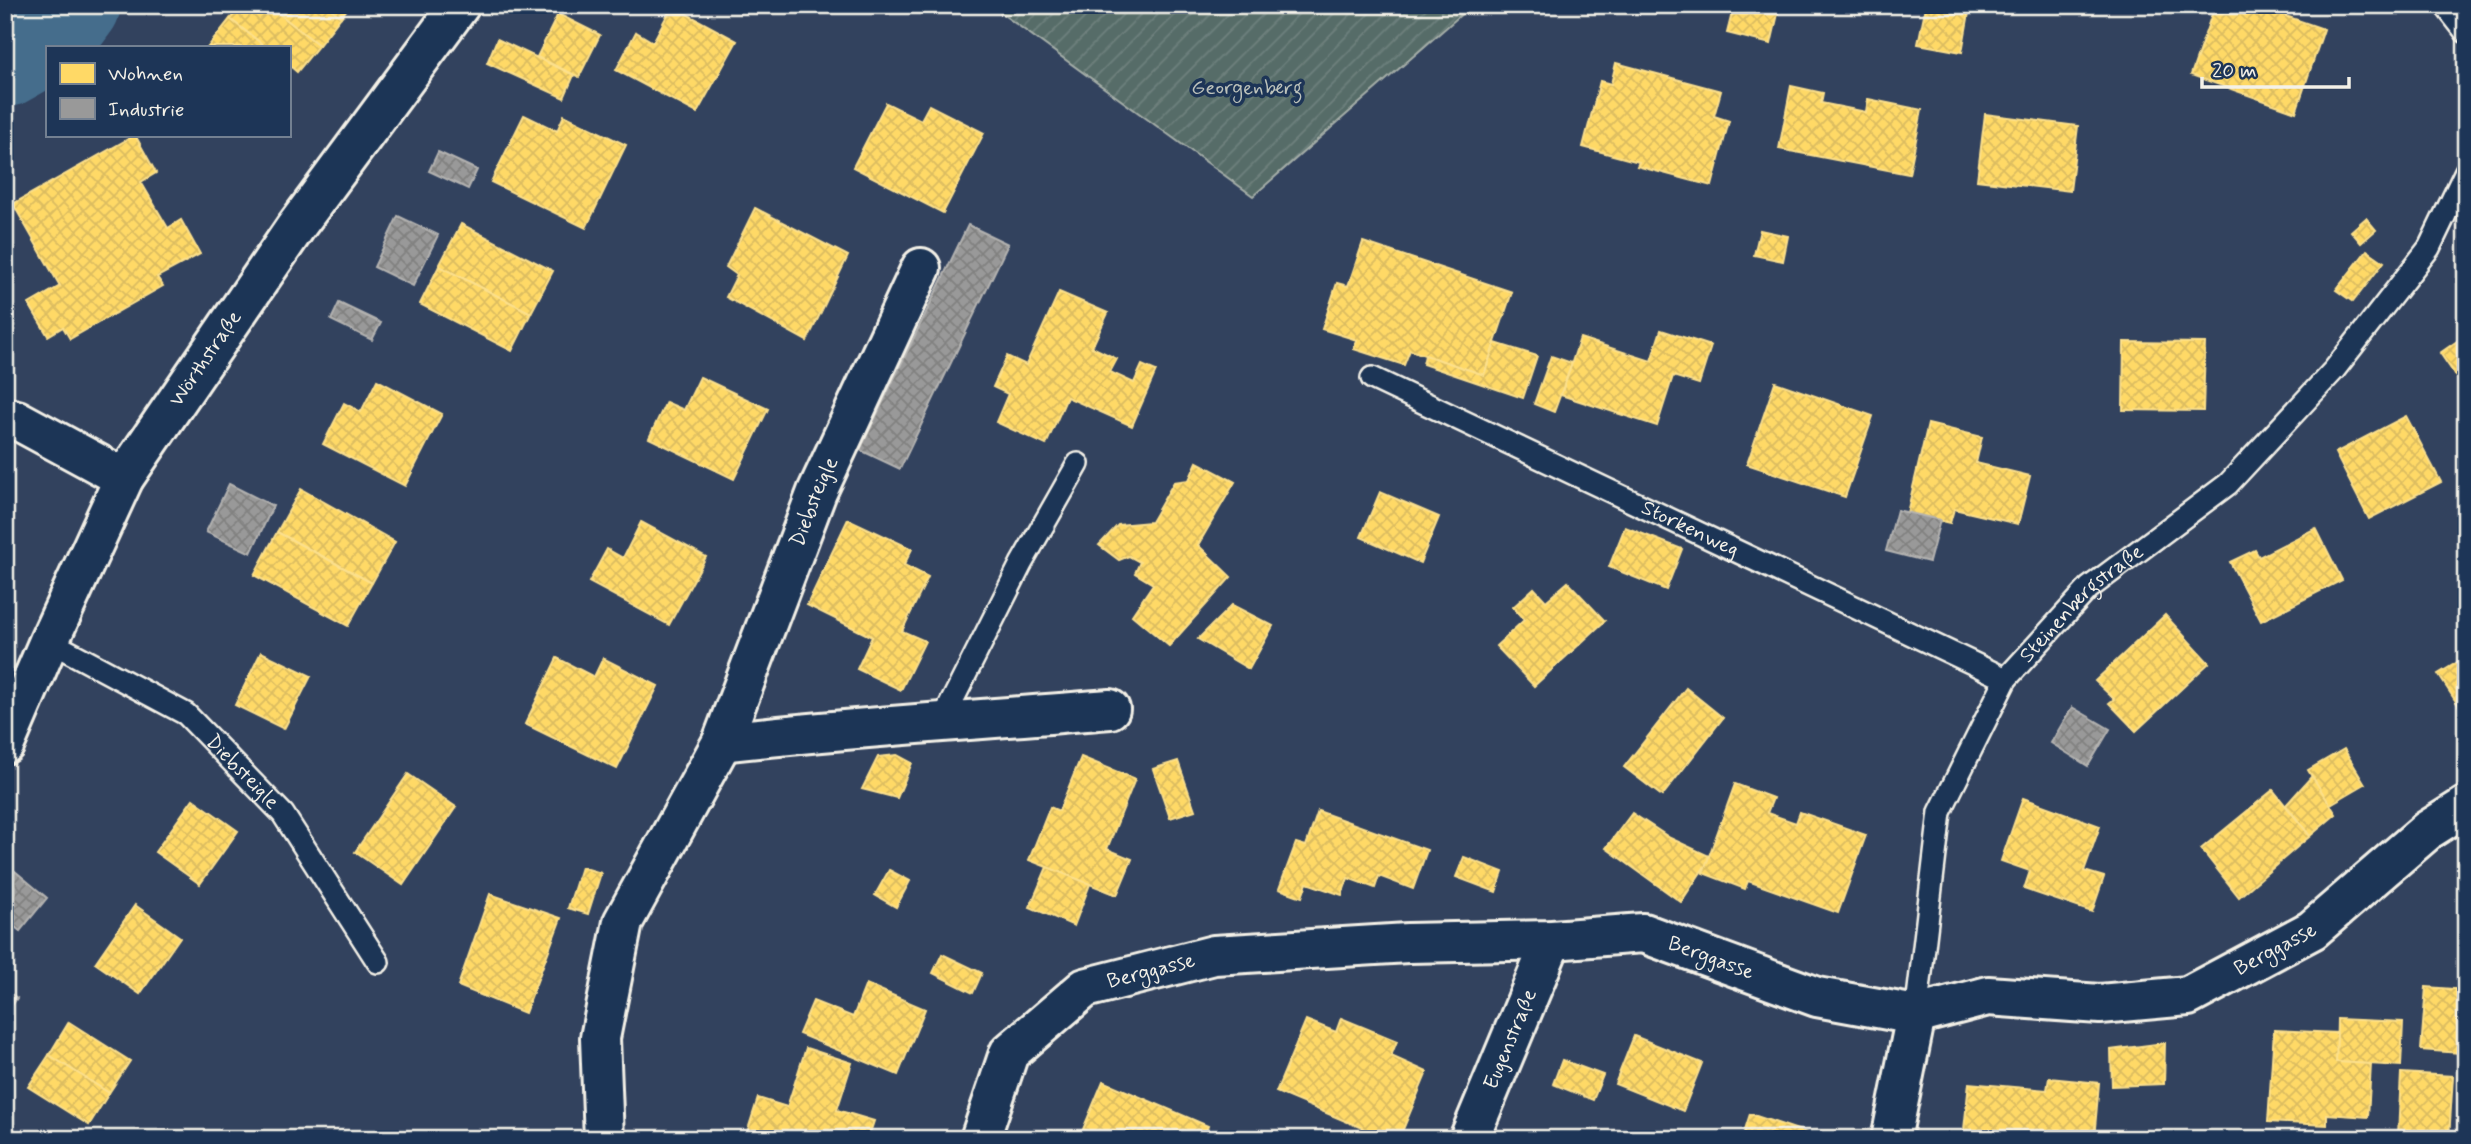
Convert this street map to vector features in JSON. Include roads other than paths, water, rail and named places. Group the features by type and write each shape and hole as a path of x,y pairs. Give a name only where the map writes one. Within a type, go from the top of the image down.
{"street":[{"name":"Wörthstraße","path":"5,744 124,478 295,228 460,5"},
{"name":"Diebsteigle","path":"604,1139 600,1038 623,922 722,742 817,492 921,268"},
{"path":"5,417 17,420 124,478"},
{"path":"722,742 810,732 1110,709"},
{"name":"Berggasse","path":"980,1139 1009,1053 1085,988 1214,955 1408,943 1552,940 1643,933 1816,997 1916,1015 1988,996 2100,1004 2188,996 2312,930 2428,830 2466,806"},
{"name":"Eugenstraße","path":"1469,1139 1552,940"},
{"name":"Steinenbergstraße","path":"1891,1139 1916,1015"}],"lane":[{"path":"2445,5 2466,32"},
{"name":"Steinenbergstraße","path":"1916,1015 1941,811 2006,679 2090,588 2228,484 2334,370 2428,248 2466,171"},
{"name":"Storkenweg","path":"1372,378 2006,679"},
{"path":"941,723 1021,564 1078,464"},
{"name":"Diebsteigle","path":"49,641 186,715 283,814 378,962"}],"waterway":[{"path":"5,63 53,36 76,5"}],"park label":[{"name":"Georgenberg","path":"1247,88"}]}
